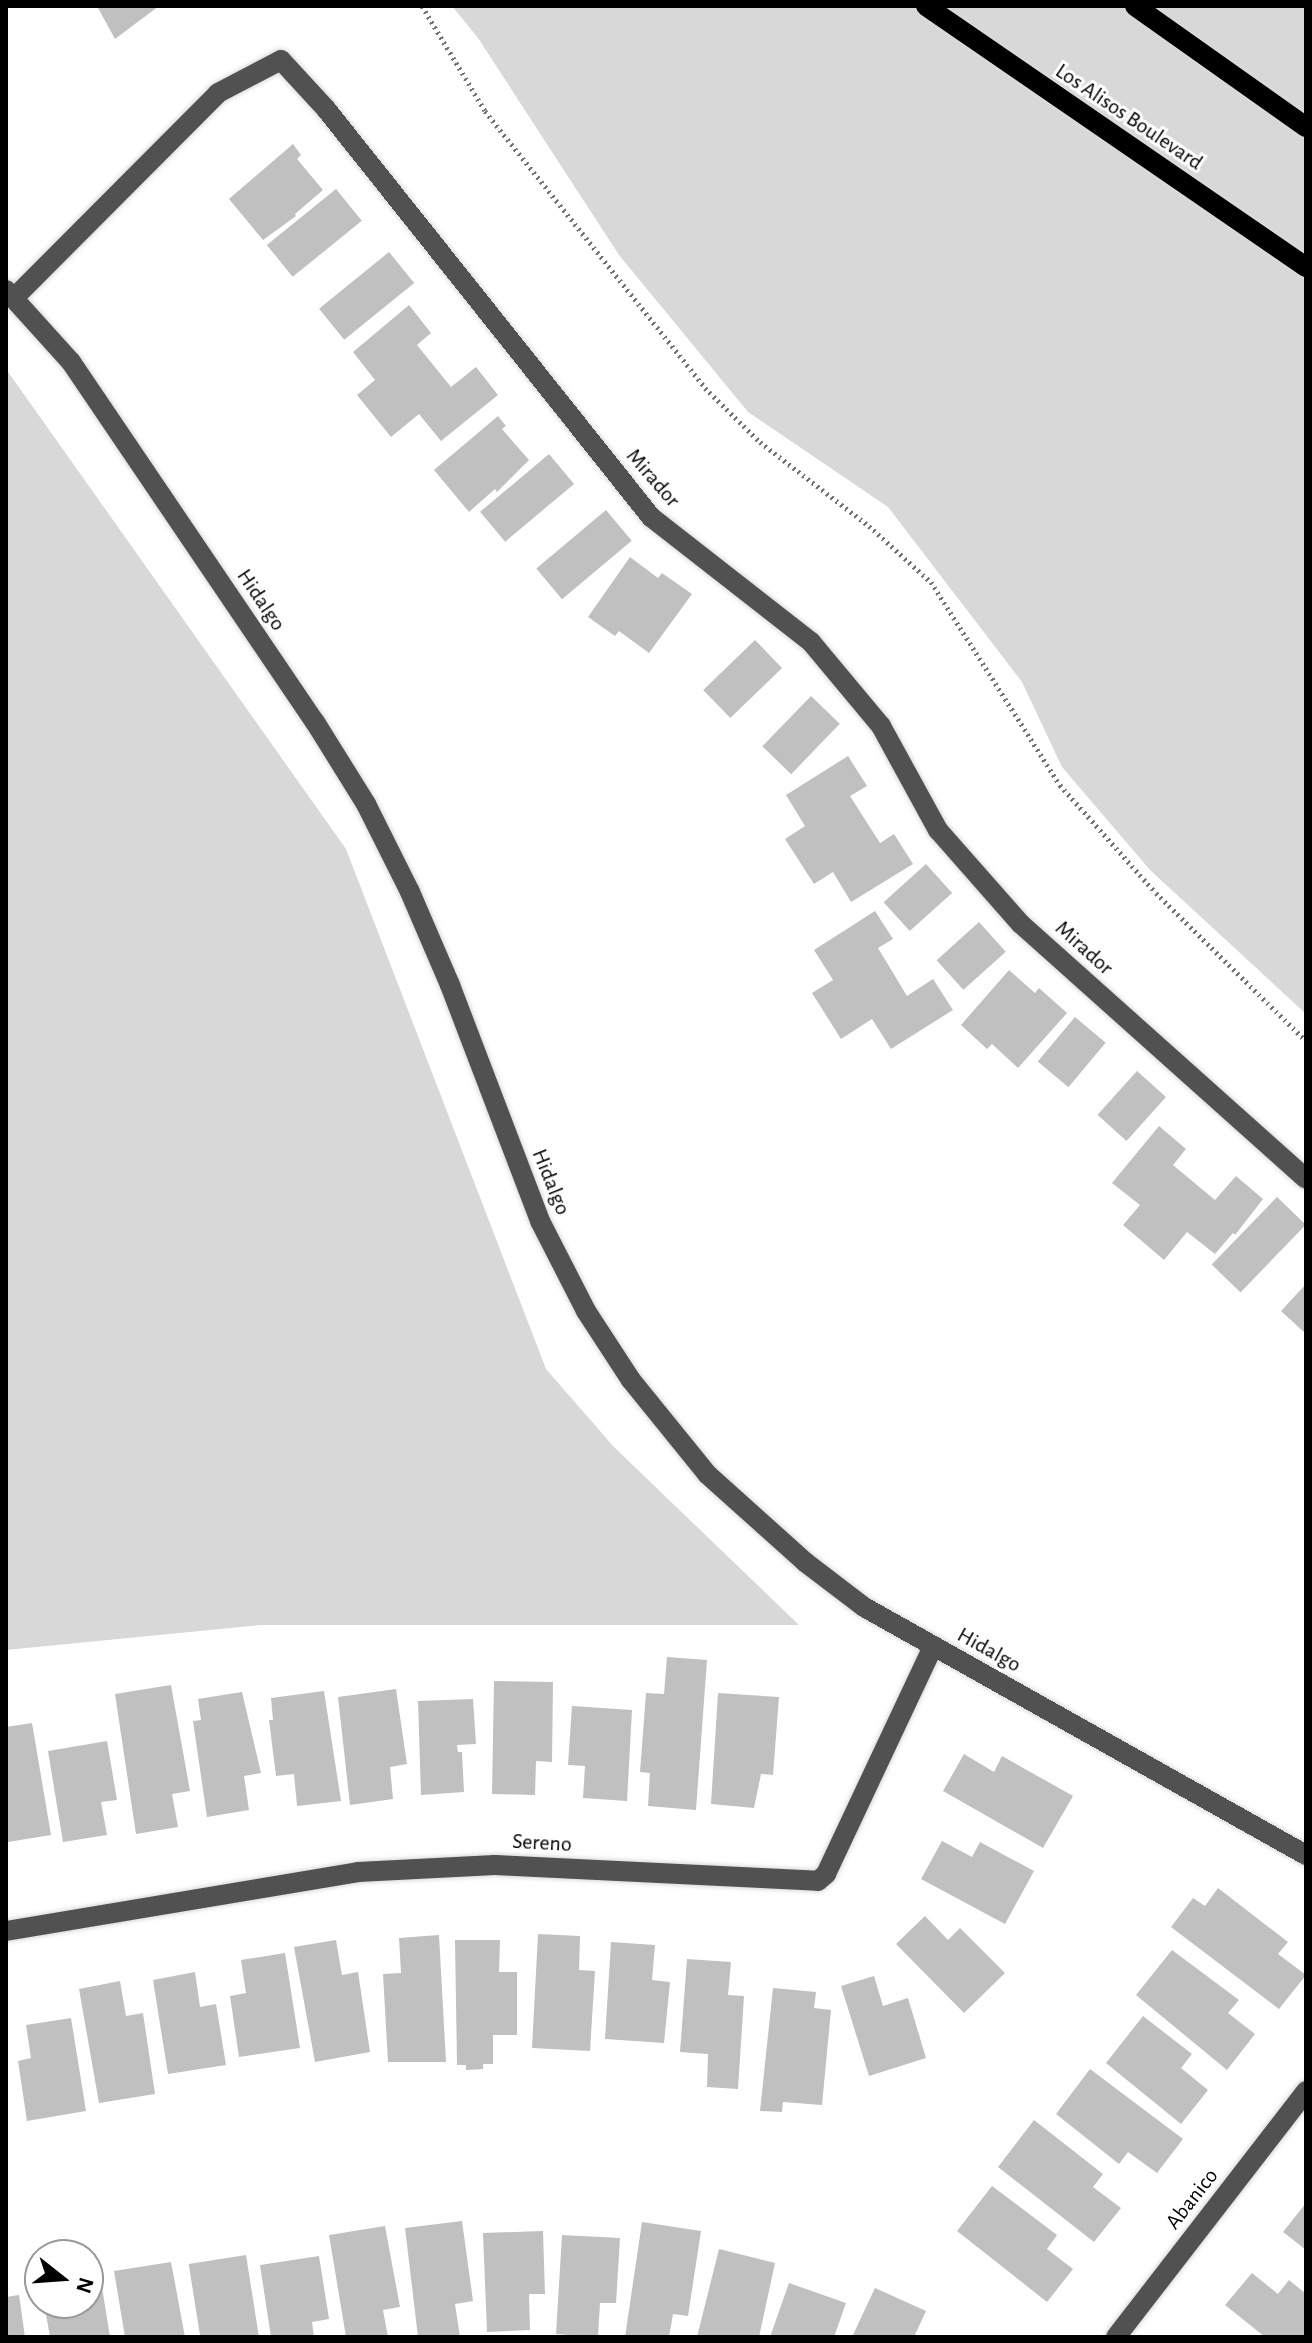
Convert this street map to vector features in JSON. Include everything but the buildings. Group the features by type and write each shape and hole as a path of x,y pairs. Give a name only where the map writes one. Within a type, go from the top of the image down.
{"main road":[{"name":"Los Alisos Boulevard","path":"926,6 1306,267"},
{"path":"1135,6 1306,127"}],"street":[{"name":"Mirador","path":"10,294 218,93 281,60 326,109 651,517 811,642 881,726 938,830 1021,924 1306,1179"},
{"name":"Hidalgo","path":"10,294 79,374 315,722 366,804 410,892 450,985 540,1221 586,1311 631,1380 707,1474 772,1533 864,1607 1175,1778 1306,1855"},
{"name":"Sereno","path":"6,1931 358,1872 495,1865 818,1881 826,1874 933,1647"},
{"name":"Abanico","path":"1116,2337 1306,2091"}],"path":[{"path":"422,6 485,111 705,388 760,442 869,526 931,582 1060,785 1156,893 1306,1041"}],"shaded area":[{"path":"452,6 1306,6 1306,1014 1150,870 1062,767 1022,682 888,507 748,412 619,255 478,38"},
{"path":"6,369 346,849 546,1369 614,1447 799,1625 260,1625 6,1650"}]}
